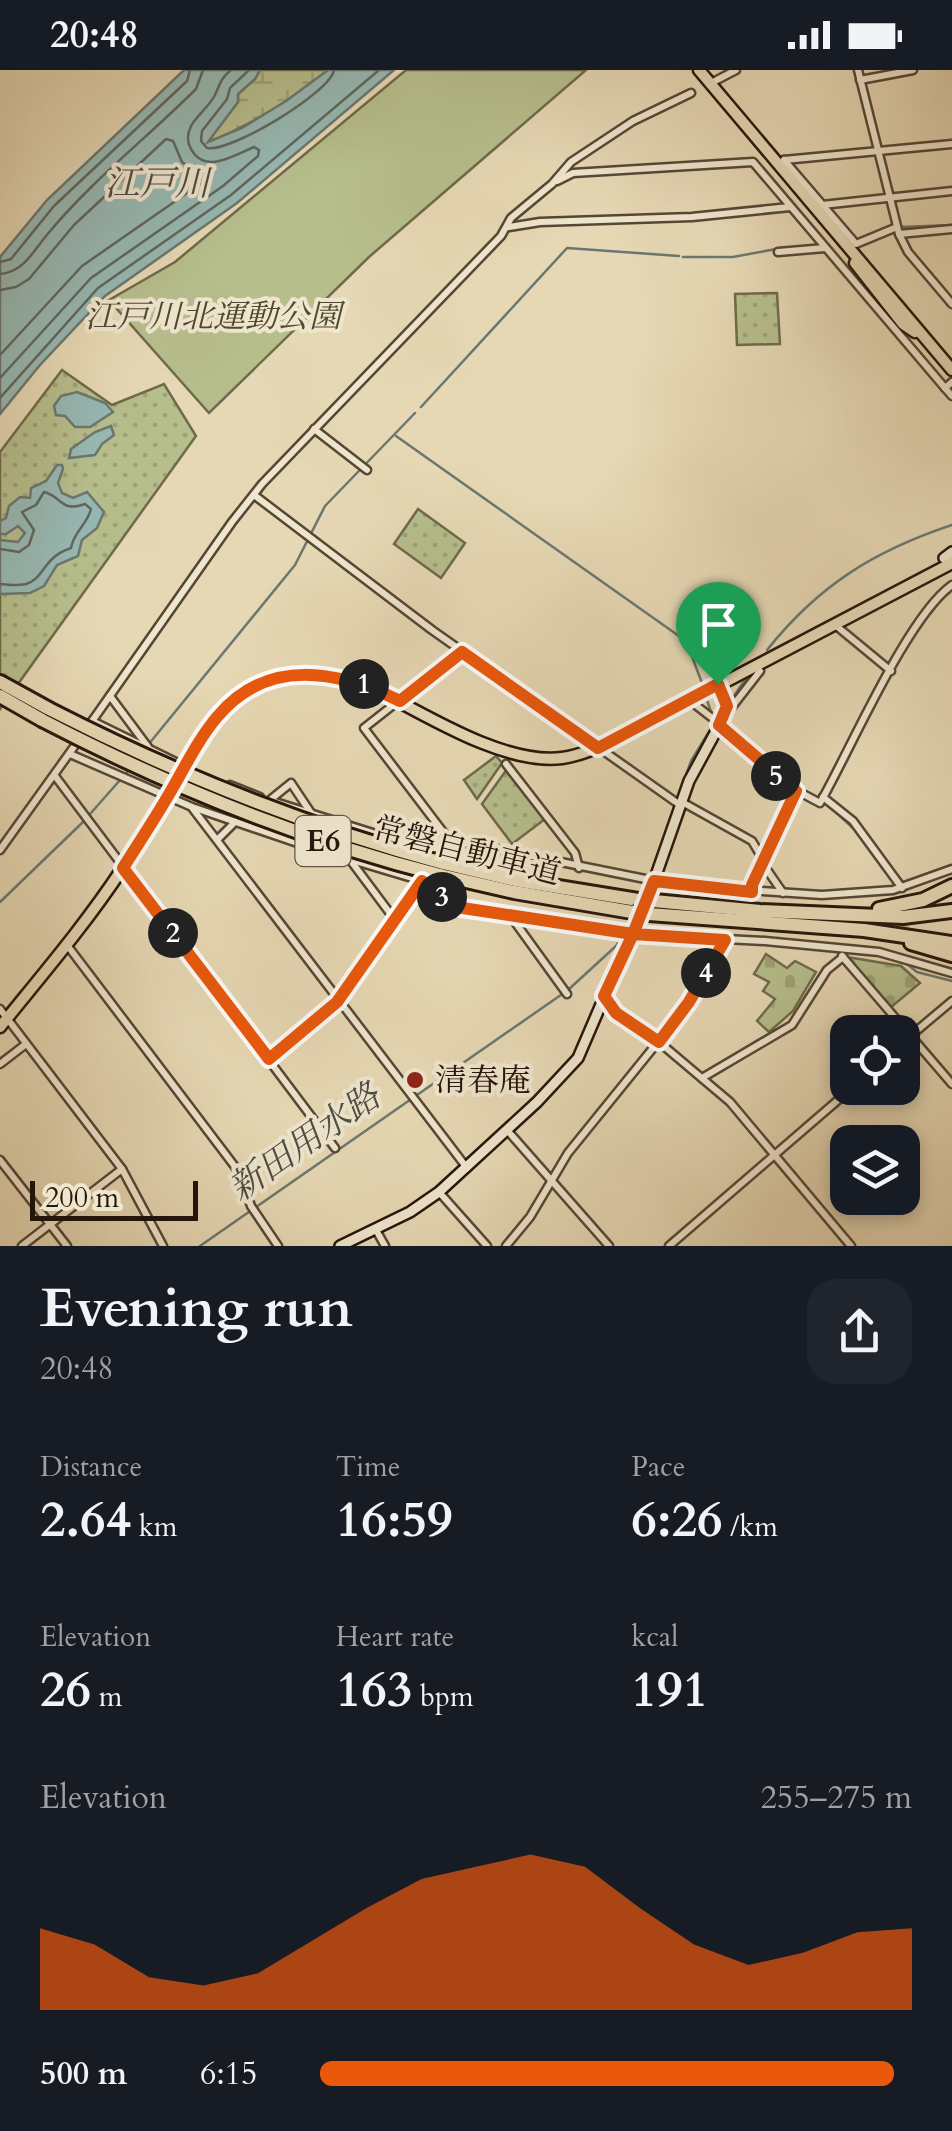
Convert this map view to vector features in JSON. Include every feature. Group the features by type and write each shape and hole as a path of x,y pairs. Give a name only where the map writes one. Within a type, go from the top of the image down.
{"highway":[{"name":"常磐自動車道","path":"0,682 93,732 214,787 442,869"},
{"name":"常磐自動車道","path":"0,696 85,742 208,799 275,825 442,869 516,880 635,906 758,924 864,930 952,943"},
{"path":"817,914 902,906 952,886"},
{"name":"常磐自動車道","path":"651,908 903,916 952,911"},
{"path":"758,924 774,931 890,939 952,955"}],"main road":[{"path":"698,70 715,85 785,174 952,370"},
{"path":"2,1018 67,945 123,868 219,714 245,693 272,680 302,674 338,676 362,682 513,754 559,758 598,748 949,558"}],"street":[{"path":"715,85 736,70"},
{"path":"858,70 898,230 908,252 952,304"},
{"path":"860,80 914,70"},
{"path":"0,850 254,494 508,227 511,218 572,162 620,129 691,93"},
{"path":"952,144 784,160 856,244 898,230 952,229"},
{"path":"552,184 574,173 753,162 949,385 952,396"},
{"path":"822,205 952,191"},
{"path":"508,227 791,207"},
{"path":"778,252 826,248"},
{"path":"314,429 366,470"},
{"path":"254,494 462,652 598,748 678,803 752,842 783,893"},
{"path":"689,700 719,721 796,791 820,803 891,670 933,604 952,585"},
{"path":"833,624 891,670"},
{"path":"462,652 364,728 450,841 579,868 749,892 866,894 903,887 952,869"},
{"path":"719,721 760,670"},
{"path":"340,1246 376,1230 439,1192 578,1058 678,803 727,706 718,684"},
{"path":"110,696 147,747"},
{"path":"92,722 205,775 312,815 426,850 440,848 450,841"},
{"path":"123,778 147,747"},
{"path":"70,754 236,822 420,880 456,907 627,934 729,937 903,957 952,973"},
{"path":"506,764 575,853 579,868"},
{"path":"192,806 205,775"},
{"path":"55,776 335,1148"},
{"path":"252,827 266,799 291,783 312,815"},
{"path":"745,902 796,791"},
{"path":"824,797 853,821 903,887 906,899"},
{"path":"192,806 467,1168"},
{"path":"219,838 236,822"},
{"path":"356,829 350,860 395,920"},
{"path":"269,1059 340,998 420,880 426,850"},
{"path":"511,917 565,991"},
{"path":"506,1246 530,1217 568,1153 689,1002 729,937"},
{"path":"67,945 239,1172 253,1209 278,1246"},
{"path":"903,957 906,947"},
{"path":"841,952 893,1015"},
{"path":"702,1078 792,1025 841,952"},
{"path":"604,996 616,1013 659,1042 730,1102 851,1246"},
{"path":"920,1028 952,1001"},
{"path":"2,1018 122,1170 162,1246"},
{"path":"0,1064 26,1044"},
{"path":"920,1047 952,1084"},
{"path":"668,1246 832,1105"},
{"path":"507,1130 609,1246"},
{"path":"0,1160 67,1246"},
{"path":"22,1246 122,1170"},
{"path":"439,1192 487,1246"},
{"path":"376,1230 385,1246"}],"green space":[{"path":"260,70 328,70 269,112 205,144 238,102 238,94"},
{"name":"江戸川北運動公園","path":"406,70 586,70 369,257 209,413 109,300 175,262"},
{"path":"777,293 780,344 737,345 735,294"},
{"path":"62,370 112,405 164,384 196,436 0,709 0,452"},
{"path":"418,509 465,543 441,578 394,544"},
{"path":"496,756 502,763 477,799 464,780"},
{"path":"507,769 545,819 512,844 482,804"},
{"path":"766,954 787,968 795,961 816,972 793,1011 769,1032 757,1021 775,999 763,991 769,982 754,974"},
{"path":"847,957 901,966 920,983 890,1008"}],"water":[{"name":"江戸川","path":"184,70 260,70 238,94 238,102 208,142 242,128 328,70 394,70 237,203 105,296 0,414 0,257 47,200"},
{"path":"77,392 105,403 113,412 90,427 75,427 65,416 56,415 54,406 61,396"},
{"path":"111,426 114,435 95,455 69,458 71,449"},
{"path":"57,465 63,469 58,483 62,493 73,498 87,492 104,512 97,528 82,540 78,556 57,565 44,586 30,593 0,594 0,540 18,542 25,533 18,526 0,534 0,521 20,497 30,498 31,488 46,481"}],"waterway":[{"path":"901,227 952,225"},
{"path":"421,407 567,248 679,256"},
{"path":"683,257 733,257 776,249"},
{"path":"148,745 295,565 325,506 415,413"},
{"path":"396,436 686,641 702,683"},
{"name":"新田用水路","path":"767,650 807,607 850,573 898,546 952,525"},
{"name":"新田用水路","path":"731,700 747,677"},
{"path":"707,700 711,712"},
{"name":"新田用水路","path":"650,876 691,761 721,712"},
{"path":"0,902 83,822 128,771"},
{"path":"825,802 855,830"},
{"path":"857,833 886,872"},
{"name":"新田用水路","path":"200,1246 568,990 616,946 633,916"},
{"path":"907,964 917,972 952,981"}],"tunnel":[{"path":"905,947 906,915"}],"place":[{"name":"清春庵","path":"415,1080"}],"route":[{"path":"718,684 598,748 462,652 400,701 362,682 338,676 302,674 272,680 245,693 219,714 123,868 269,1059 337,1002 422,881 456,907 633,934 604,996 616,1013 659,1042 689,1002 725,940 633,934 654,881 752,892 796,791 719,725 727,706 718,684"}]}
